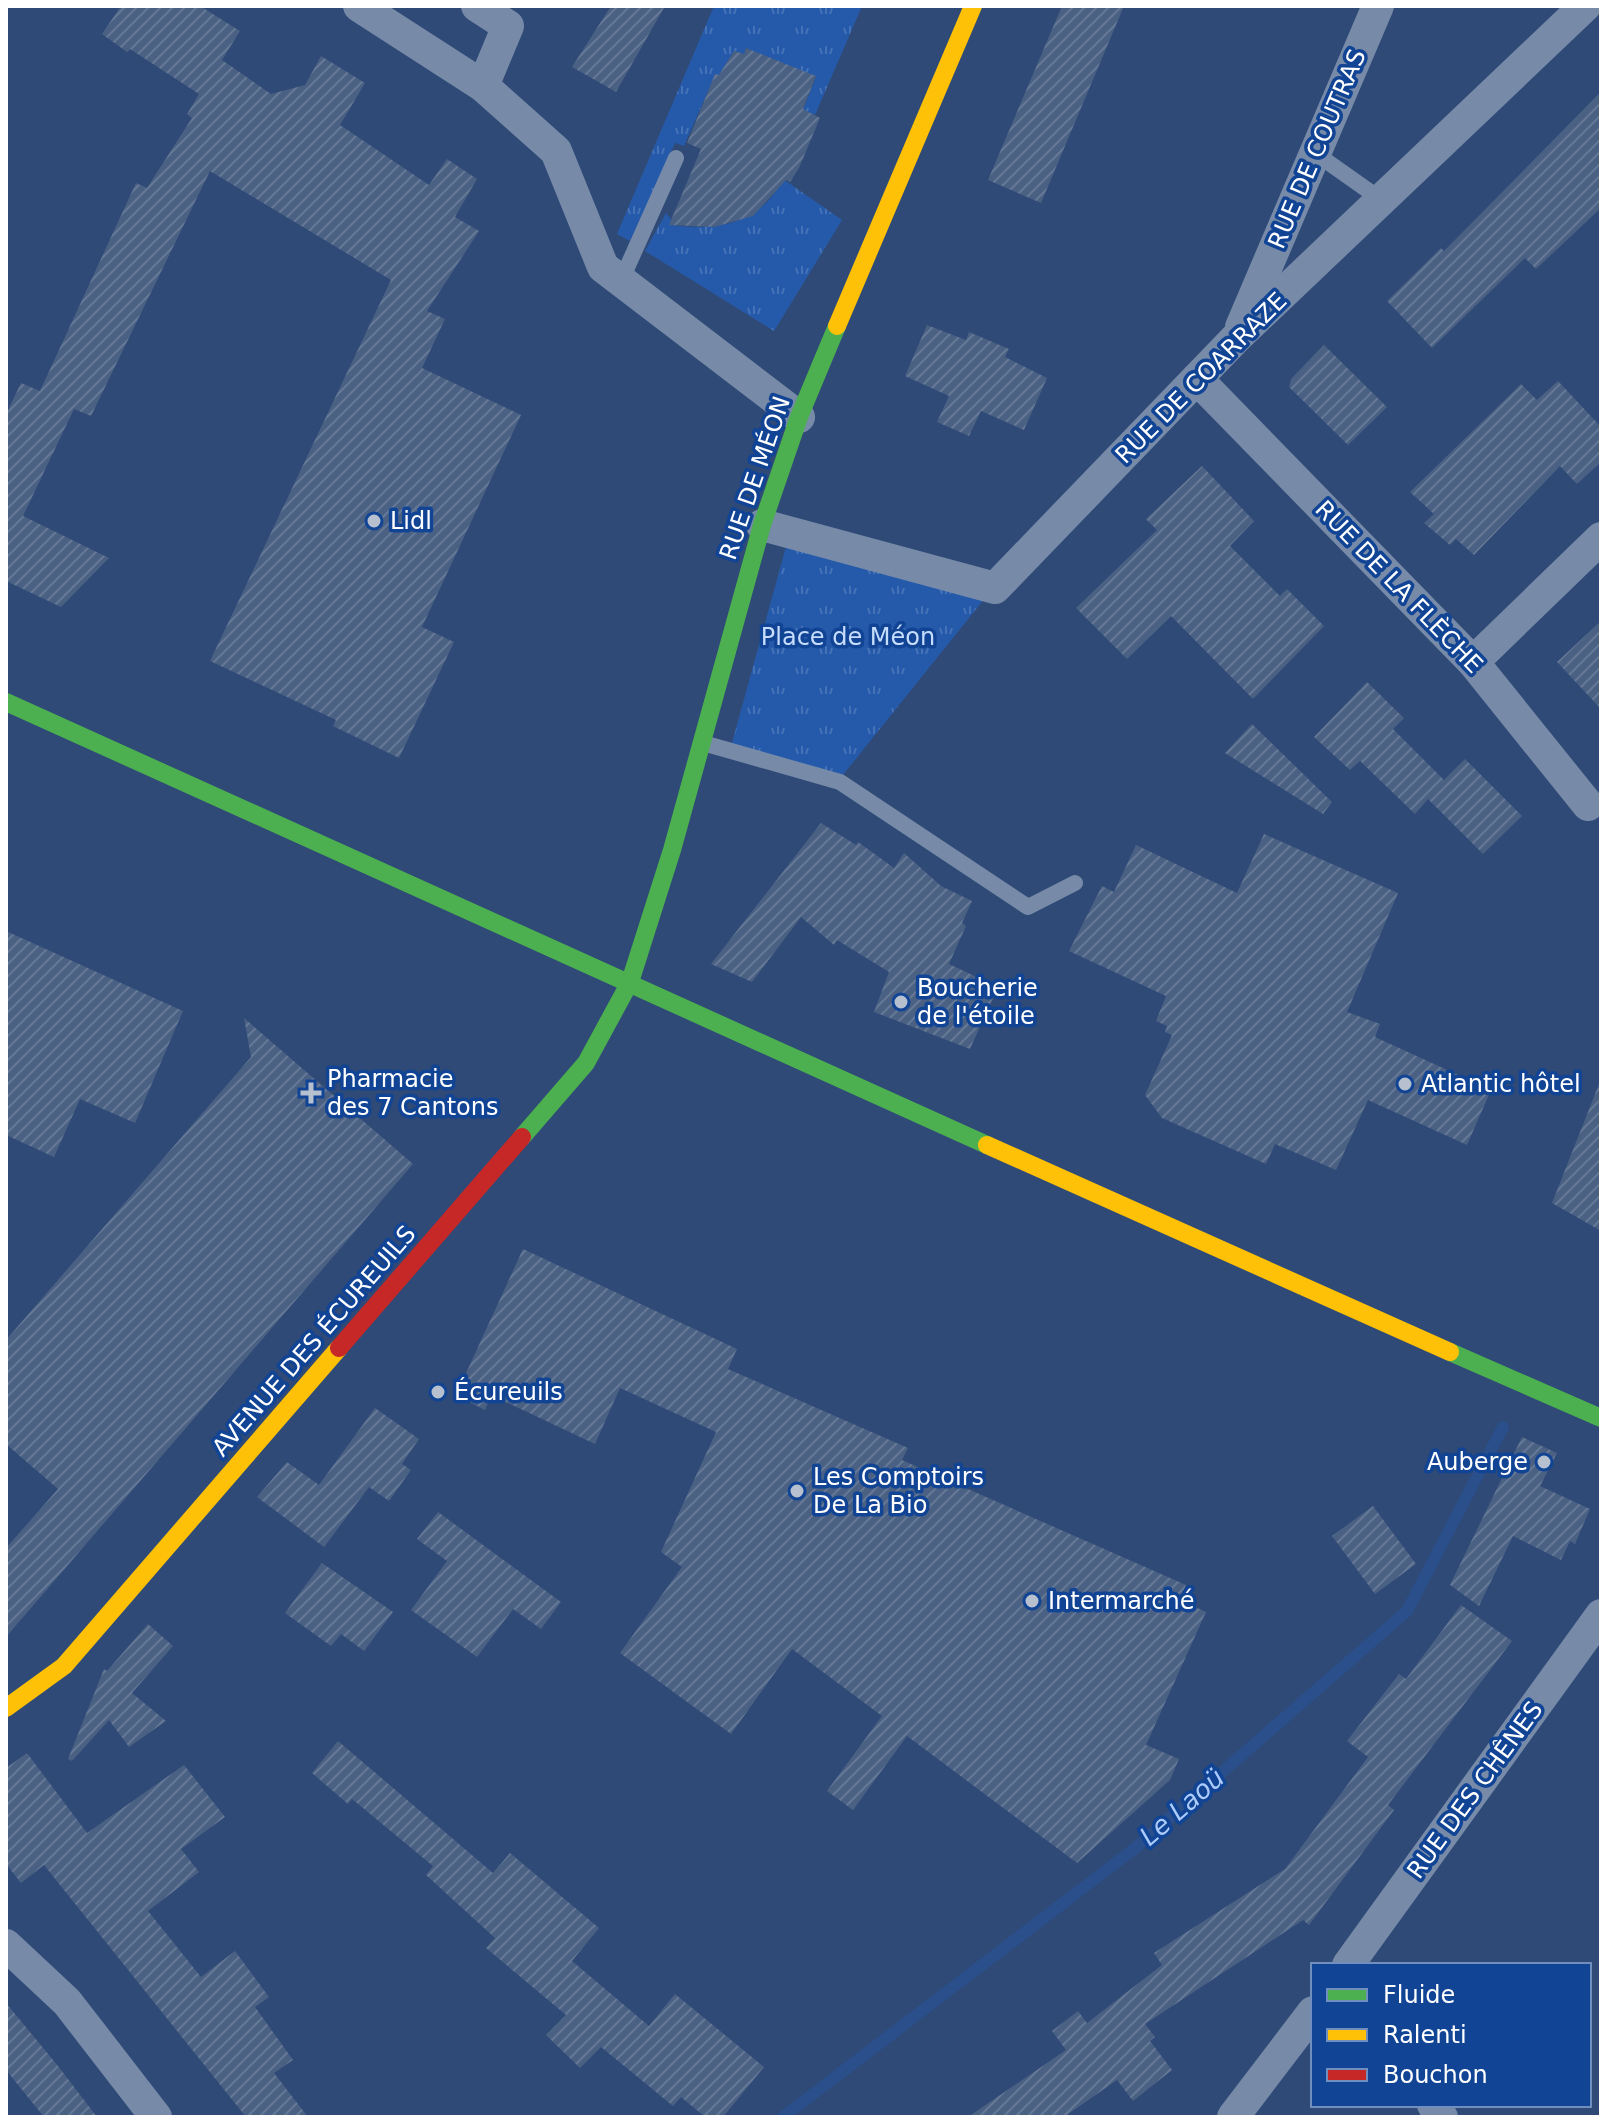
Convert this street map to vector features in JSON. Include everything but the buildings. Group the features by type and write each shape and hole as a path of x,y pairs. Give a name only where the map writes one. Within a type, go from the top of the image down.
{"street":[{"path":"359,6 483,86 556,151 603,267 799,417"},
{"path":"477,6 508,26 483,86"},
{"name":"RUE DE MÉON","path":"630,982 762,525 799,417 973,6"},
{"name":"RUE DE COUTRAS","path":"1237,337 1378,6"},
{"name":"RUE DE COARRAZE","path":"762,525 995,588 1237,337 1585,6"},
{"name":"RUE DE LA FLÈCHE","path":"1197,379 1473,662 1588,805"},
{"path":"1473,662 1601,538"},
{"path":"6,702 1220,1251 1601,1418"},
{"name":"AVENUE DES ÉCUREUILS","path":"6,1708 64,1666 586,1063 630,982"},
{"name":"RUE DES CHÊNES","path":"1349,1963 1601,1615"},
{"path":"6,1945 67,2002 156,2117"},
{"path":"1233,2117 1311,2015"}],"lane":[{"path":"1315,153 1383,201"},
{"path":"621,281 676,158"},
{"path":"701,742 840,782 1028,907 1075,883"}],"green space":[{"path":"714,6 862,6 815,115 803,110 816,77 746,48 744,54 734,51 719,75 715,75 684,146 675,143 630,241 617,234"},
{"path":"783,179 842,220 774,331 645,251 666,213 671,219 670,225 704,227 736,222 762,206"},
{"name":"Place de Méon","path":"789,536 993,588 838,781 730,750"}],"waterway":[{"name":"Le Laoü","path":"783,2117 1134,1849 1407,1611 1503,1427"}],"traffic: fast":[{"path":"522,1137 586,1063 630,982 672,850 762,525 799,417 837,326"},
{"path":"6,702 987,1145"},
{"path":"1450,1352 1601,1418"}],"traffic: slow":[{"path":"837,326 973,6"},
{"path":"987,1145 1450,1352"},
{"path":"6,1708 64,1666 339,1348"}],"traffic: jam":[{"path":"339,1348 522,1137"}],"place":[{"name":"Lidl","path":"374,521"},
{"name":"Boucherie de l'étoile","path":"901,1002"},
{"name":"Atlantic hôtel","path":"1405,1084"},
{"name":"Pharmacie des 7 Cantons","path":"311,1093"},
{"name":"Écureuils","path":"438,1392"},
{"name":"Auberge","path":"1544,1462"},
{"name":"Les Comptoirs De La Bio","path":"797,1491"},
{"name":"Intermarché","path":"1032,1601"}]}
